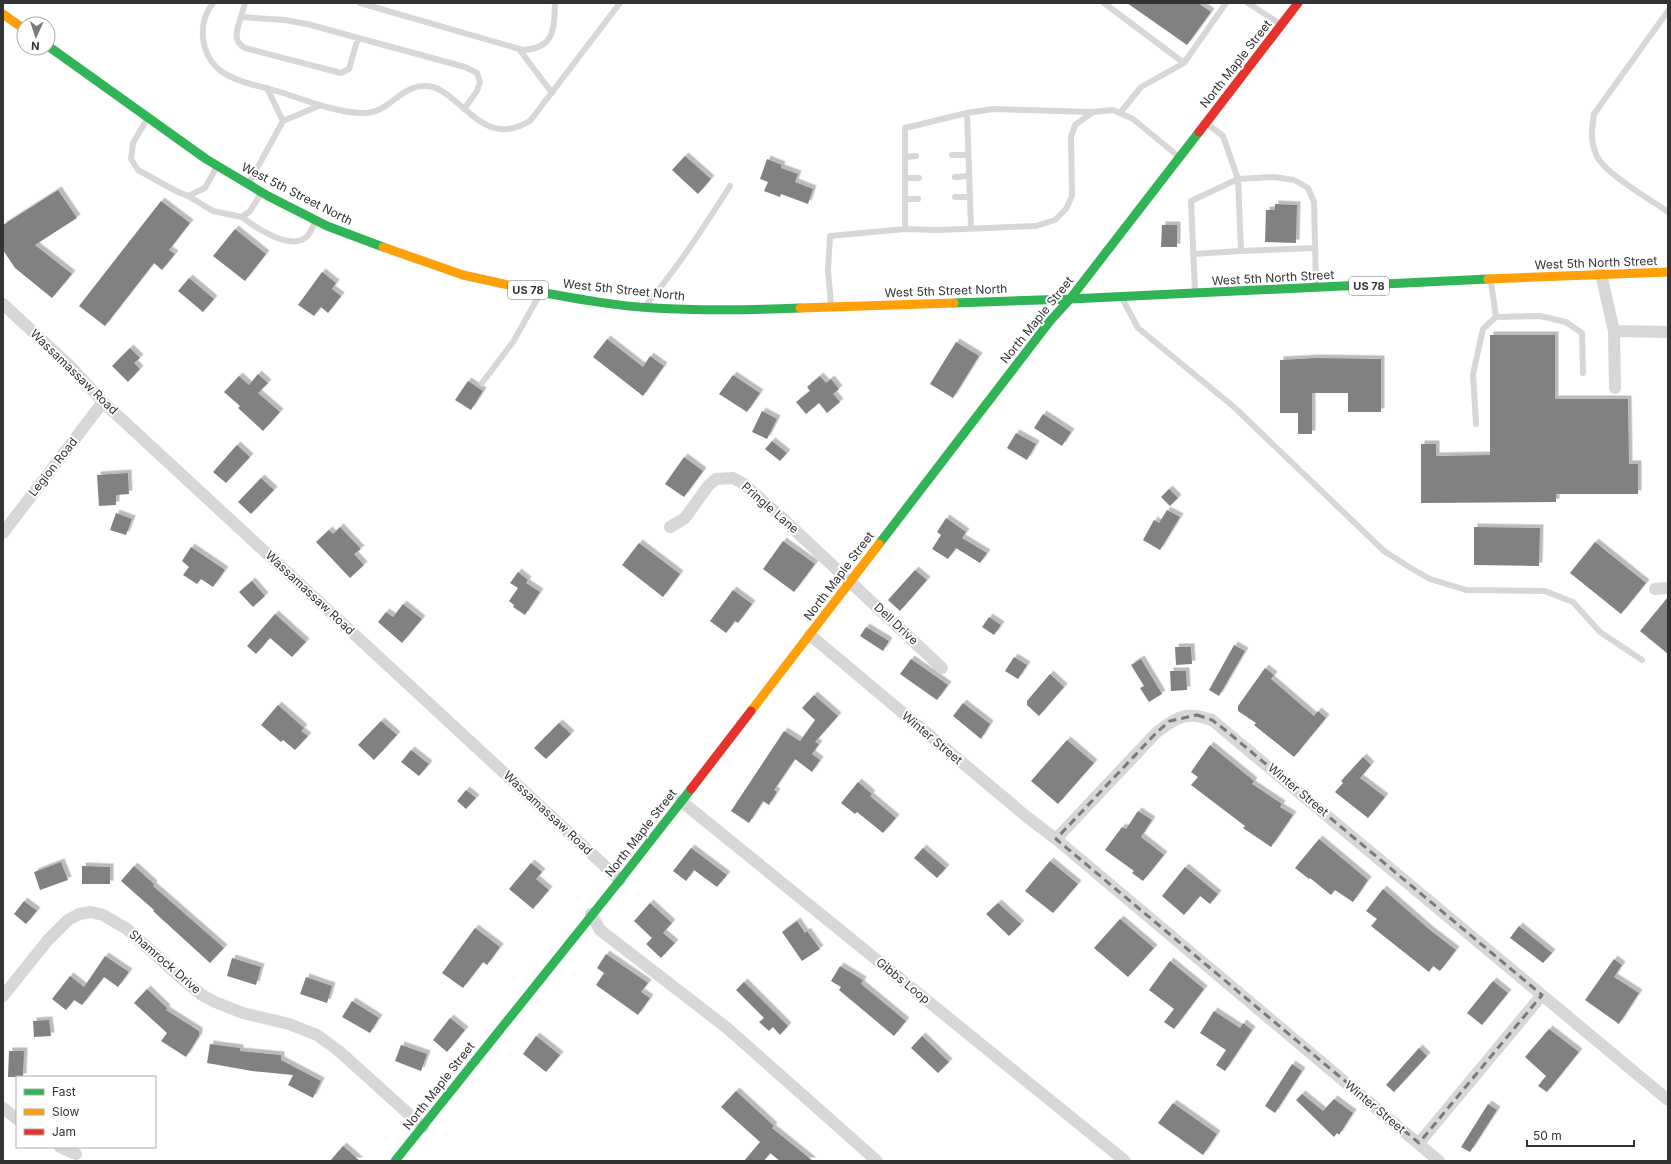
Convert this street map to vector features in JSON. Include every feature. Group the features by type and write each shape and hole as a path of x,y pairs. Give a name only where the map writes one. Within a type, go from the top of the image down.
{"main road":[{"name":"North Maple Street","path":"395,1161 591,914 620,880 810,635 1050,321 1070,299 1180,158 1298,3"},
{"path":"3,14 16,23"},
{"name":"West 5th Street North","path":"56,52 218,166 262,192 317,221 369,243 463,275 585,300 645,307 727,311 1070,299"},
{"name":"West 5th North Street","path":"1070,299 1668,272"}],"street":[{"path":"1602,274 1614,331 1615,388"},
{"name":"Wassamassaw Road","path":"3,304 71,367 104,402 620,880"},
{"path":"1614,331 1668,332"},
{"name":"Legion Road","path":"3,532 104,402"},
{"name":"Pringle Lane","path":"670,527 685,518 708,486 716,479 733,478 744,484 850,581"},
{"name":"Dell Drive","path":"850,581 942,668"},
{"path":"1656,589 1668,588"},
{"name":"Winter Street","path":"810,635 1027,817 1056,839 1439,1161"},
{"name":"Winter Street","path":"1056,839 1157,732 1170,721 1186,716 1197,715 1212,720 1668,1100"},
{"name":"Gibbs Loop","path":"681,801 1125,1161"},
{"name":"Shamrock Drive","path":"3,996 48,940 68,920 79,914 91,912 103,915 127,929 202,995 215,1002 244,1013 289,1024 317,1035 340,1051 423,1126"},
{"path":"591,914 600,930 727,1028 877,1161"},
{"path":"1419,1144 1542,995"},
{"path":"3,1108 16,1118"},
{"path":"62,1148 76,1154"}],"lane":[{"path":"213,3 204,19 203,29 206,52 213,63 227,75 321,105 348,112 370,113 378,111 386,107 404,91 418,87 433,87 440,90 488,126 499,130 510,130 520,127 530,121 620,3"},
{"path":"245,3 236,36 240,45 246,48 337,72 345,72 349,69 358,38"},
{"path":"360,3 519,49 532,49 541,46 553,34 555,3"},
{"path":"1104,3 1184,63"},
{"path":"1120,113 1142,87 1184,63 1226,3"},
{"path":"1248,3 1282,25"},
{"path":"1668,11 1594,114 1591,134 1596,155 1611,173 1668,212"},
{"path":"241,18 295,21 473,71 479,77 480,87 464,109"},
{"path":"519,49 552,93"},
{"path":"267,88 283,121"},
{"path":"248,184 283,121 321,105"},
{"path":"905,229 905,128 967,113 993,109 1093,112 1113,110 1133,119 1180,158"},
{"path":"831,307 828,270 830,236 905,229 1036,226 1055,220 1066,209 1072,196 1071,137 1075,125 1093,112"},
{"path":"967,113 971,228"},
{"path":"148,118 134,143 131,159 138,170 188,196 213,212 242,217 259,230 276,238 296,241 304,239 309,235 317,221"},
{"path":"1206,123 1223,136 1238,179 1240,251"},
{"path":"952,155 968,154"},
{"path":"906,157 916,156"},
{"path":"188,196 205,188 218,166"},
{"path":"955,177 969,176"},
{"path":"906,178 919,178"},
{"path":"1195,294 1190,201 1238,179 1274,178 1294,180 1308,188 1314,202 1316,289"},
{"path":"645,307 670,277 697,239 730,186"},
{"path":"242,217 250,211 262,192"},
{"path":"955,197 970,197"},
{"path":"906,199 918,199"},
{"path":"1193,254 1315,248"},
{"path":"1491,280 1496,317"},
{"path":"482,383 513,342 541,292"},
{"path":"1121,297 1138,328 1234,406 1384,550 1430,579 1466,590 1545,591 1573,602 1600,632 1642,660"},
{"path":"1476,424 1473,374 1483,329 1496,317 1540,316 1566,322 1582,333 1583,373"}],"highlighted area":[{"path":"1197,715 1212,720 1224,729 1542,995 1419,1143 1056,839 1157,732 1170,721"}],"building":[{"path":"1127,3 1198,3 1211,12 1187,45"},
{"path":"685,156 711,179 698,194 672,170"},
{"path":"767,159 782,165 781,168 798,174 795,182 813,189 808,204 781,194 780,197 764,191 768,182 760,179"},
{"path":"58,190 77,218 35,245 72,274 52,298 15,268 3,250 3,225"},
{"path":"161,201 190,223 169,250 175,254 162,270 154,263 105,326 79,306"},
{"path":"1275,204 1297,205 1296,243 1265,242 1266,210 1275,210"},
{"path":"1162,225 1177,225 1177,247 1161,247"},
{"path":"235,229 266,254 245,281 213,256"},
{"path":"322,272 336,283 332,289 341,296 328,313 321,307 314,316 298,305"},
{"path":"189,278 214,299 203,312 178,291"},
{"path":"1490,335 1555,335 1555,399 1628,399 1629,464 1638,464 1638,494 1556,494 1556,502 1421,503 1421,444 1436,444 1436,456 1490,455"},
{"path":"607,339 643,367 650,356 664,366 643,396 593,357"},
{"path":"956,342 979,356 953,398 930,384"},
{"path":"130,348 140,358 134,363 140,369 128,382 112,366"},
{"path":"1317,358 1381,359 1381,412 1348,412 1348,393 1312,393 1312,434 1298,434 1298,413 1280,413 1280,360"},
{"path":"258,374 268,383 258,393 280,412 263,431 238,408 240,406 224,392 239,376 249,385"},
{"path":"733,375 760,393 747,412 719,394"},
{"path":"820,376 826,383 831,379 839,389 833,394 840,402 827,413 819,403 806,414 796,402 810,391 807,387"},
{"path":"468,381 483,391 471,410 455,400"},
{"path":"762,411 777,419 767,439 752,432"},
{"path":"1043,414 1071,432 1062,446 1034,428"},
{"path":"1016,433 1036,444 1027,460 1007,448"},
{"path":"772,441 787,453 780,461 765,449"},
{"path":"237,445 250,457 226,483 213,472"},
{"path":"684,457 703,471 684,497 665,484"},
{"path":"128,473 129,494 116,495 116,505 99,506 97,475"},
{"path":"261,478 274,490 251,514 238,502"},
{"path":"1169,489 1178,498 1170,506 1161,497"},
{"path":"1167,510 1180,517 1160,550 1143,540 1154,520 1159,523"},
{"path":"116,513 132,519 126,535 110,530"},
{"path":"946,518 966,532 962,538 987,553 980,563 956,548 948,559 932,549 941,535 937,532"},
{"path":"340,527 361,549 354,554 364,565 350,578 316,542 329,530 333,534"},
{"path":"1474,527 1540,528 1539,566 1474,565"},
{"path":"783,541 815,564 794,592 763,569"},
{"path":"1595,542 1646,583 1621,614 1570,573"},
{"path":"639,543 680,574 663,597 622,565"},
{"path":"191,547 225,570 213,587 201,579 197,584 183,575 189,567 182,561"},
{"path":"915,570 927,580 900,611 888,600"},
{"path":"518,572 528,580 526,583 540,592 525,615 513,607 514,605 509,601 518,588 510,583"},
{"path":"252,581 265,596 253,607 239,592"},
{"path":"733,590 752,604 738,623 735,621 726,633 710,621"},
{"path":"1668,597 1668,654 1640,631"},
{"path":"403,604 422,619 402,643 378,622 386,612 393,617"},
{"path":"275,614 306,642 292,657 270,638 256,654 247,646"},
{"path":"989,617 1001,625 994,635 982,627"},
{"path":"866,627 889,641 883,651 860,636"},
{"path":"1234,645 1245,651 1219,696 1209,690"},
{"path":"1175,647 1191,647 1192,664 1176,665"},
{"path":"1014,657 1027,665 1018,679 1005,671"},
{"path":"911,659 948,685 937,700 900,674"},
{"path":"1141,659 1162,694 1149,702 1140,688 1144,686 1131,665"},
{"path":"1265,668 1274,675 1271,679 1314,716 1318,711 1326,718 1294,757 1254,725 1256,723 1238,711 1238,706"},
{"path":"1170,671 1186,671 1187,690 1171,691"},
{"path":"1050,674 1064,687 1039,716 1027,705 1027,701"},
{"path":"814,695 838,716 815,742 819,744 812,754 820,760 812,772 795,759 774,790 777,792 769,805 763,801 749,823 731,811 784,731 800,741 815,720 802,708"},
{"path":"963,703 990,724 981,739 953,716"},
{"path":"278,705 304,728 301,731 308,736 295,750 283,740 281,742 261,725"},
{"path":"381,721 397,735 374,760 358,745"},
{"path":"559,723 571,734 546,759 534,748"},
{"path":"1067,740 1094,763 1058,804 1031,781"},
{"path":"1210,745 1254,781 1252,784 1282,804 1280,807 1293,815 1271,847 1243,828 1245,826 1191,785 1198,777 1191,772"},
{"path":"411,750 429,764 419,776 401,762"},
{"path":"1363,757 1371,765 1360,778 1385,797 1368,818 1335,792 1343,783 1341,781"},
{"path":"858,782 872,794 870,796 896,818 883,833 857,812 855,814 841,803"},
{"path":"466,790 476,798 466,809 457,801"},
{"path":"1138,811 1152,820 1141,837 1164,855 1143,881 1132,873 1134,871 1105,850 1122,827 1126,829"},
{"path":"1319,839 1368,880 1353,902 1335,890 1331,895 1295,868"},
{"path":"691,848 727,875 717,887 694,870 686,881 673,871"},
{"path":"923,848 946,868 937,878 914,858"},
{"path":"1050,861 1078,884 1053,913 1025,891"},
{"path":"61,862 68,880 40,890 34,872"},
{"path":"531,863 542,872 536,879 549,890 533,909 509,889"},
{"path":"82,866 110,867 110,884 82,884"},
{"path":"134,866 154,884 153,886 224,948 210,963 121,881"},
{"path":"1185,867 1218,894 1210,904 1200,896 1184,915 1162,896"},
{"path":"1383,889 1430,930 1456,950 1440,971 1433,966 1429,972 1371,926 1377,919 1366,911"},
{"path":"24,901 37,911 26,924 14,914"},
{"path":"650,903 672,923 663,933 675,943 661,958 646,944 652,938 634,921"},
{"path":"998,903 1021,924 1009,936 986,914"},
{"path":"1120,919 1154,948 1128,977 1094,948"},
{"path":"797,921 805,933 807,931 820,949 802,961 782,932"},
{"path":"1519,926 1552,953 1543,963 1510,938"},
{"path":"475,928 500,947 487,965 483,962 463,988 442,973"},
{"path":"606,954 648,983 641,992 650,998 638,1015 596,985 604,973 597,968"},
{"path":"105,956 129,972 118,987 104,977 82,1005 74,1000 66,1010 52,999 70,976 84,987"},
{"path":"232,958 261,967 256,985 227,976"},
{"path":"1614,959 1622,965 1614,977 1639,993 1619,1024 1585,1000"},
{"path":"1170,961 1204,989 1174,1029 1164,1022 1174,1009 1149,990"},
{"path":"840,966 863,980 861,984 906,1021 894,1036 839,990 841,987 831,981"},
{"path":"306,977 332,986 327,1003 300,994"},
{"path":"1493,981 1508,993 1482,1025 1467,1013"},
{"path":"744,982 788,1026 780,1035 773,1027 769,1031 759,1022 764,1018 736,990"},
{"path":"147,989 167,1008 166,1010 199,1031 199,1036 186,1057 161,1041 167,1033 134,1003"},
{"path":"352,1001 379,1018 370,1033 342,1017"},
{"path":"1214,1011 1240,1028 1243,1023 1252,1030 1225,1071 1216,1065 1226,1050 1200,1033"},
{"path":"450,1018 465,1030 447,1052 433,1040"},
{"path":"49,1020 51,1036 34,1037 33,1021"},
{"path":"1549,1029 1579,1052 1547,1092 1538,1086 1546,1076 1525,1057"},
{"path":"536,1036 560,1055 546,1072 523,1054"},
{"path":"922,1036 949,1062 938,1073 911,1048"},
{"path":"210,1044 240,1048 240,1051 281,1055 281,1060 321,1081 313,1098 288,1085 293,1075 252,1071 207,1063"},
{"path":"401,1045 427,1054 421,1071 395,1061"},
{"path":"1419,1048 1427,1056 1394,1092 1386,1085"},
{"path":"9,1051 24,1051 23,1076 8,1077"},
{"path":"1292,1064 1302,1071 1275,1113 1265,1106"},
{"path":"736,1091 774,1126 772,1128 813,1161 780,1161 770,1153 764,1161 744,1161 760,1142 721,1107"},
{"path":"1302,1094 1323,1111 1334,1099 1353,1113 1339,1135 1337,1133 1334,1137 1296,1100"},
{"path":"1173,1103 1217,1134 1203,1155 1158,1123"},
{"path":"1488,1104 1497,1110 1470,1152 1461,1147"},
{"path":"343,1146 360,1161 330,1161"}],"traffic: fast":[{"path":"56,52 206,159 268,196 327,226 383,247"},
{"path":"879,544 1050,321 1070,299 1199,132"},
{"path":"954,303 1070,299 1488,279"},
{"path":"540,292 611,304 654,308 691,310 800,308"},
{"path":"395,1161 691,789"}],"traffic: slow":[{"path":"3,14 16,23"},
{"path":"383,247 463,275 540,292"},
{"path":"1488,279 1668,272"},
{"path":"800,308 954,303"},
{"path":"751,711 879,544"}],"traffic: jam":[{"path":"1199,132 1298,3"},
{"path":"691,789 751,711"}]}
